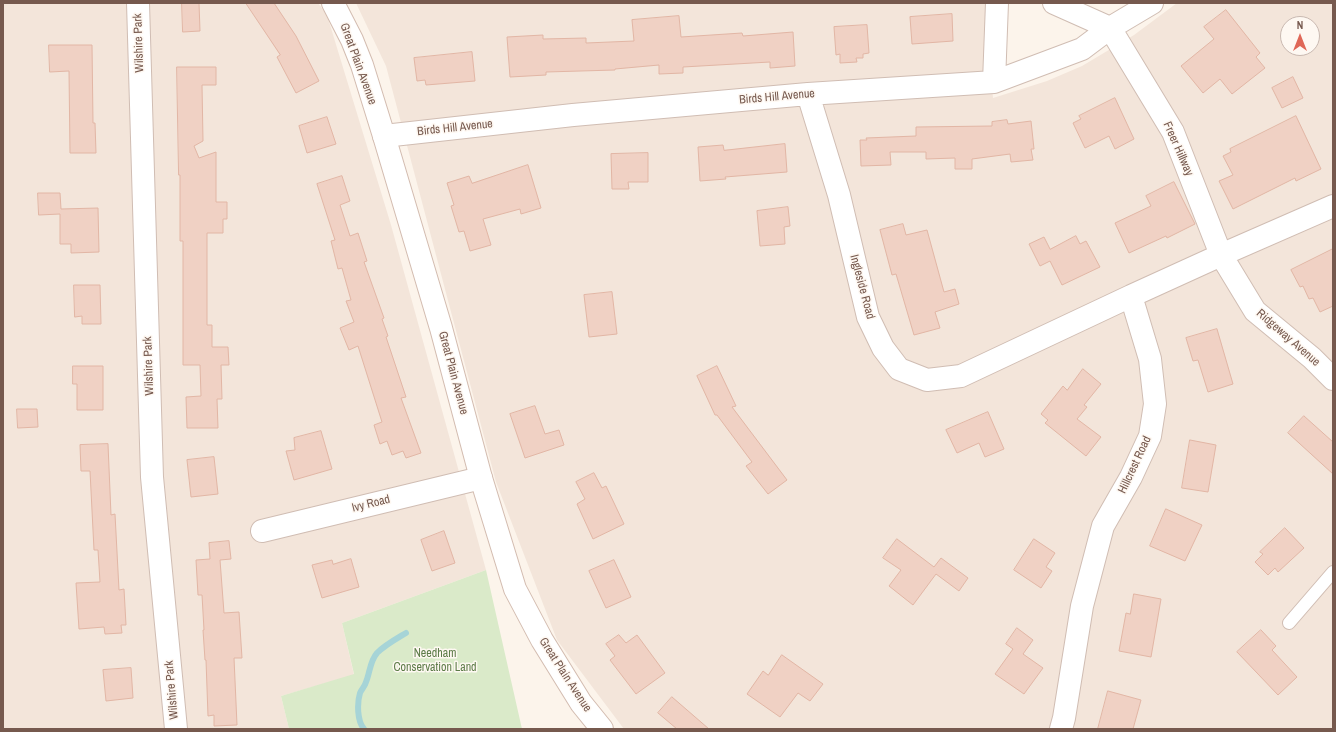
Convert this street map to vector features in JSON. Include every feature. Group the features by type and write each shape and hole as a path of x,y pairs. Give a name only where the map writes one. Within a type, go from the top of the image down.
{"street":[{"name":"Wilshire Park","path":"138,3 152,477 176,729"},
{"name":"Great Plain Avenue","path":"333,3 354,46 384,136 441,328 480,478 518,596 542,640 581,704 602,729"},
{"path":"994,82 997,3"},
{"path":"1054,3 1110,28"},
{"name":"Birds Hill Avenue","path":"384,136 573,115 808,94 994,82 1082,49 1110,28 1152,3"},
{"name":"Freer Hillway","path":"1110,28 1173,132 1221,255"},
{"name":"Ingleside Road","path":"808,94 839,195 868,317 883,348 899,369 927,380 961,376 1132,296"},
{"path":"1132,296 1333,206"},
{"name":"Ridgeway Avenue","path":"1221,255 1255,311 1312,358 1333,379"},
{"name":"Hillcrest Road","path":"1061,729 1082,606 1103,526 1132,477 1150,436 1155,404 1150,359 1132,296"},
{"name":"Ivy Road","path":"262,531 480,478"}],"lane":[{"path":"1289,623 1333,572"}],"shaded area":[{"path":"3,3 318,3 327,15 391,225 486,570 342,623 354,675 281,696 289,729 3,729"},
{"path":"356,3 985,3 993,98 1047,81 1082,66 1134,35 1177,3 1333,3 1333,729 624,729 557,640 496,482 386,66"}],"green space":[{"name":"Needham Conservation Land","path":"486,570 522,729 289,729 281,696 354,674 342,623"}],"building":[{"path":"182,3 199,3 200,31 183,32"},
{"path":"246,3 274,3 296,36 319,81 296,93 277,57 280,55"},
{"path":"1226,10 1260,53 1256,57 1265,68 1232,94 1220,79 1203,93 1181,66 1214,39 1204,27"},
{"path":"952,14 953,41 912,44 910,17"},
{"path":"679,16 681,37 742,33 743,36 793,32 795,66 770,68 770,62 683,67 683,73 659,74 659,65 615,70 546,72 546,75 510,77 507,37 543,35 543,39 586,38 586,43 634,41 632,20"},
{"path":"867,25 869,53 863,54 863,58 856,58 857,62 840,63 840,54 836,55 834,27"},
{"path":"49,45 92,45 93,123 95,123 96,153 70,153 69,71 50,72"},
{"path":"472,52 475,81 426,85 425,80 417,81 414,58"},
{"path":"177,67 216,67 216,85 202,85 203,141 194,146 199,158 216,152 216,202 227,202 227,219 223,219 223,233 207,233 207,325 212,325 212,347 228,347 229,365 221,365 222,399 217,399 218,428 187,428 186,397 201,396 200,365 183,365 183,241 180,241"},
{"path":"1293,77 1303,98 1282,108 1272,88"},
{"path":"1115,98 1134,139 1115,149 1109,136 1085,148 1073,123 1081,119 1079,116"},
{"path":"1296,116 1321,169 1296,181 1295,178 1233,209 1219,181 1233,175 1223,156 1231,152 1230,149"},
{"path":"327,117 336,144 307,153 299,126"},
{"path":"1007,120 1008,124 1031,121 1034,149 1031,149 1033,160 1011,162 1010,154 972,159 972,169 955,169 955,158 926,159 926,152 890,152 891,165 861,166 860,140 867,140 866,138 916,136 916,127 992,126 992,122"},
{"path":"785,144 787,172 725,177 726,179 700,181 698,147 723,145 724,150"},
{"path":"648,153 648,182 628,182 629,189 612,189 611,154"},
{"path":"528,165 541,208 521,214 520,209 483,219 491,245 470,251 464,231 459,232 451,206 454,205 447,183 469,176 472,183"},
{"path":"342,176 350,201 340,205 350,236 358,233 367,261 364,262 384,318 382,319 388,336 386,337 406,397 401,398 421,453 406,458 403,451 392,455 387,441 380,444 374,425 382,422 358,346 349,350 340,328 354,322 346,301 351,300 342,268 338,269 331,241 335,240 317,184"},
{"path":"1174,182 1195,224 1167,238 1166,236 1129,253 1115,223 1151,206 1146,196"},
{"path":"38,193 60,193 61,209 98,208 99,252 71,253 71,244 60,244 60,214 39,215"},
{"path":"788,207 790,226 784,227 785,244 760,246 757,211"},
{"path":"903,224 906,235 927,230 944,292 955,289 959,304 935,312 940,328 914,335 896,274 892,275 880,230"},
{"path":"1076,236 1080,244 1086,241 1100,267 1062,285 1050,261 1040,266 1029,244 1044,237 1050,249"},
{"path":"1333,249 1333,306 1320,312 1313,298 1309,299 1303,286 1300,287 1291,270"},
{"path":"74,285 100,285 101,324 82,324 82,316 75,317"},
{"path":"612,292 617,334 589,337 584,295"},
{"path":"1217,329 1233,384 1208,392 1198,360 1193,361 1186,338"},
{"path":"73,366 103,366 103,410 77,410 77,384 73,384"},
{"path":"717,366 736,406 732,407 787,480 768,494 746,466 752,462 717,415 715,415 697,376"},
{"path":"1083,369 1101,384 1084,405 1087,407 1077,419 1101,437 1086,456 1045,423 1048,420 1041,414 1063,386 1067,390"},
{"path":"535,406 545,434 559,430 564,445 525,458 510,414"},
{"path":"17,409 37,409 38,427 18,428"},
{"path":"988,412 1004,449 985,457 979,443 957,453 946,430"},
{"path":"1304,416 1333,442 1333,474 1288,433"},
{"path":"321,431 332,469 294,480 286,451 295,450 294,438"},
{"path":"1190,440 1216,445 1208,492 1182,488"},
{"path":"108,444 111,515 115,514 119,590 124,589 126,625 121,625 122,633 105,634 104,627 79,629 76,583 100,582 98,550 94,550 90,471 81,471 80,445"},
{"path":"214,457 218,494 191,497 187,460"},
{"path":"594,473 602,488 606,486 624,524 593,539 577,504 585,499 576,482"},
{"path":"1166,509 1202,525 1185,561 1150,546"},
{"path":"1285,528 1304,548 1278,572 1275,568 1268,575 1255,562 1263,554 1260,552"},
{"path":"444,531 455,563 432,571 421,540"},
{"path":"897,539 934,567 941,558 968,578 959,591 936,574 913,605 889,586 901,570 883,558"},
{"path":"1034,539 1055,553 1046,567 1052,571 1041,588 1014,570"},
{"path":"229,541 231,559 220,560 224,613 239,612 242,658 234,658 237,725 214,726 214,715 208,716 202,595 198,595 196,560 210,559 209,543"},
{"path":"351,559 359,587 322,598 312,565 332,560 333,564"},
{"path":"614,560 631,597 606,608 589,571"},
{"path":"1134,594 1161,599 1151,657 1119,651 1126,613 1130,614"},
{"path":"1017,628 1033,640 1023,654 1043,668 1024,694 995,674 1013,649 1006,644"},
{"path":"1261,630 1276,646 1272,650 1297,677 1278,695 1237,652"},
{"path":"619,635 626,643 637,635 665,673 636,694 610,660 615,656 606,644"},
{"path":"782,655 823,684 810,701 798,693 780,717 747,694 763,671 768,675"},
{"path":"131,668 133,698 106,701 103,670"},
{"path":"1108,691 1141,700 1133,729 1098,729"},
{"path":"672,697 709,729 677,729 658,713"}],"waterway":[{"path":"364,729 359,717 358,702 373,660 377,653 384,647 406,633"}]}
